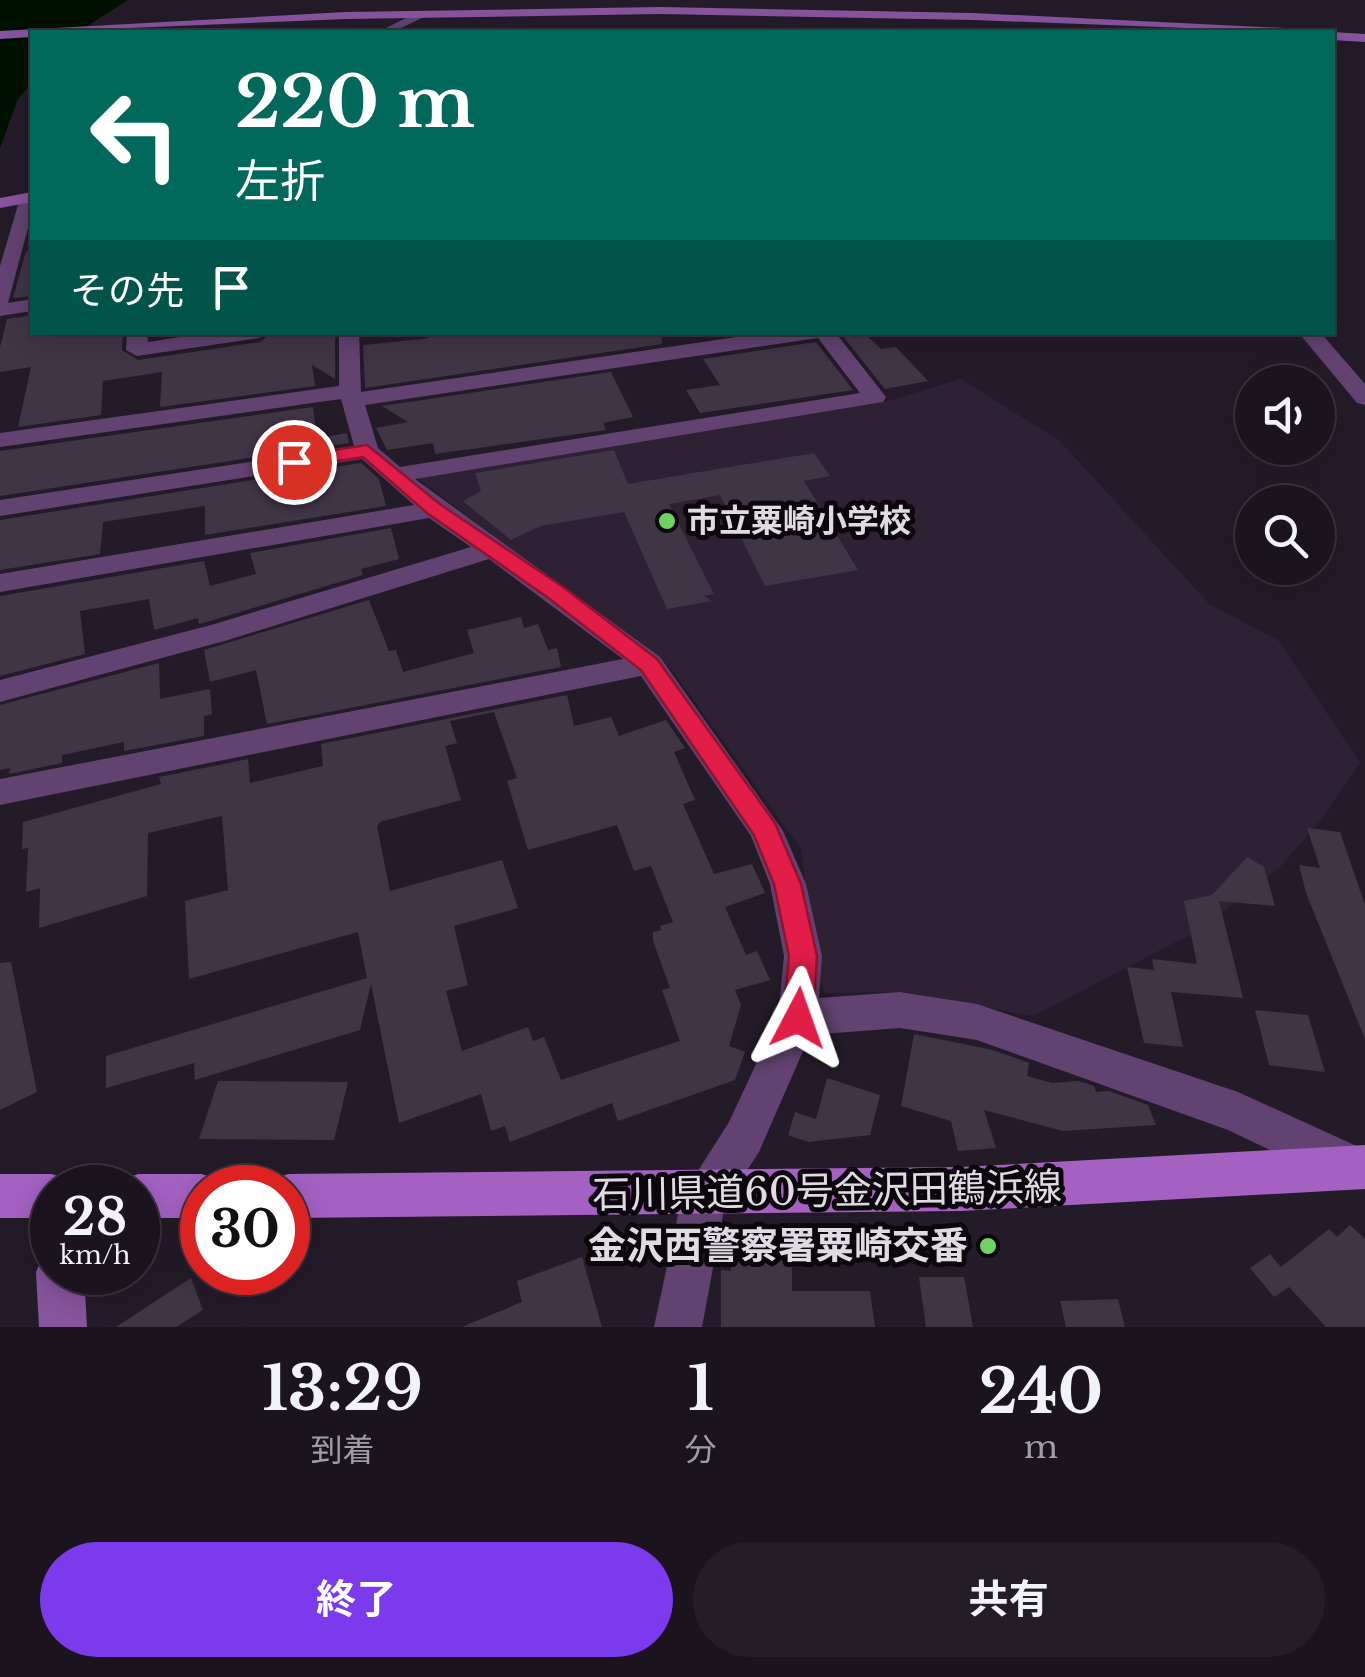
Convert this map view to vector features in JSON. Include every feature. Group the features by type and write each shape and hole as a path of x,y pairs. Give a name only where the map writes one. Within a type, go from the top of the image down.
{"main road":[{"name":"石川県道60号金沢田鶴浜線","path":"310,1196 704,1196 1196,1181 1358,1167"},
{"path":"0,1196 30,1196"}],"street":[{"path":"388,30 455,0"},
{"path":"65,30 422,14 909,14 1243,30"},
{"path":"0,35 30,32"},
{"path":"1335,36 1365,38"},
{"path":"0,203 28,197 0,300"},
{"path":"0,310 30,306"},
{"path":"138,335 136,350 238,335"},
{"path":"350,335 351,396 367,451 434,509 555,592 649,664 766,831 788,884 803,956 798,1018 744,1137 704,1196 678,1327"},
{"path":"0,440 799,335"},
{"path":"396,476 875,398 823,335"},
{"path":"1311,335 1365,398"},
{"path":"0,508 367,451"},
{"path":"0,583 434,509"},
{"path":"0,691 218,632 490,550"},
{"path":"0,792 649,664"},
{"path":"798,1018 900,1010 977,1022 1238,1113 1358,1167"},
{"path":"61,1295 63,1327"}],"shaded area":[{"path":"0,0 128,0 81,30 30,30 30,85 17,101 0,148"},
{"path":"961,379 1060,441 1210,605 1278,640 1360,763 1319,822 1280,867 1203,928 1033,1016 907,992 824,993 816,964 801,849 672,670 415,476 892,400"}],"building":[{"path":"26,251 30,252 30,296 13,298"},
{"path":"30,315 30,335 123,335 122,350 138,360 260,342 269,335 335,335 335,379 312,365 315,386 160,407 162,372 103,381 101,415 18,427 31,367 0,372 0,347 7,319"},
{"path":"662,335 662,344 365,388 363,345 435,336"},
{"path":"842,335 866,335 881,349 896,347 928,381 885,389"},
{"path":"816,342 853,390 700,413 686,390 720,385 703,359"},
{"path":"611,372 633,417 603,423 606,430 435,454 433,443 387,450 376,428 408,422 382,406"},
{"path":"313,407 316,431 320,430 321,438 347,433 349,443 0,496 0,451"},
{"path":"614,450 628,484 814,453 830,476 804,481 858,570 765,586 720,495 669,504 714,594 704,596 712,601 667,609 624,512 540,526 511,540 463,501 481,491 475,473"},
{"path":"361,463 379,479 386,506 205,535 205,506 103,522 100,554 0,570 0,520"},
{"path":"391,528 399,559 361,569 363,575 199,624 198,618 154,630 149,599 80,611 85,654 0,676 0,596 204,561 210,586 256,574 250,553"},
{"path":"369,600 389,651 396,650 403,672 474,653 467,630 521,617 524,628 538,624 548,650 557,648 561,667 267,724 256,670 210,682 204,650"},
{"path":"159,663 160,699 210,689 212,714 204,716 204,736 124,751 124,742 62,755 62,763 9,774 10,768 0,770 0,705"},
{"path":"567,695 574,726 611,717 619,736 666,720 685,748 674,752 695,800 683,804 714,874 752,864 765,893 725,907 746,955 757,951 770,980 735,990 741,1005 729,1046 745,1052 735,1080 618,1121 612,1103 510,1142 505,1126 491,1131 481,1094 399,1123 371,984 360,1030 195,1080 194,1063 106,1088 106,1056 367,978 358,932 189,979 185,901 228,890 222,816 148,833 147,896 39,928 40,888 26,892 28,848 22,849 23,822 161,784 159,777 248,759 250,783 323,766 321,744","holes":["494,712 517,778 507,781 528,850 617,825 634,871 651,866 673,922 653,932 653,941 670,988 662,990 680,1041 561,1080 544,1037 533,1041 528,1027 462,1051 446,991 468,985 454,926 518,908 502,860 390,891 377,826 461,800 445,746 457,743 450,721"]},
{"path":"1307,828 1340,832 1365,905 1365,1039 1306,893 1299,865 1320,868"},
{"path":"1247,857 1264,867 1275,906 1219,901 1243,998 1171,992 1183,1047 1144,1043 1127,967 1154,970 1152,959 1197,964 1184,901 1212,895"},
{"path":"11,962 37,1092 0,1110 0,963"},
{"path":"1255,1010 1308,1015 1325,1072 1269,1065"},
{"path":"914,1034 993,1050 1029,1063 1027,1076 1052,1083 1079,1081 1094,1086 1096,1092 1109,1091 1148,1105 1156,1125 1063,1131 984,1110 996,1148 958,1151 951,1121 901,1106"},
{"path":"827,1078 880,1095 870,1135 808,1142 788,1135 795,1112 816,1119"},
{"path":"218,1081 348,1082 334,1140 199,1139"},
{"path":"1350,1225 1365,1239 1365,1327 1326,1327 1289,1287 1274,1297 1250,1268 1270,1254 1281,1267 1329,1229 1337,1237"},
{"path":"731,1254 792,1259 792,1291 870,1291 875,1327 721,1327 721,1270 731,1271"},
{"path":"582,1257 602,1327 462,1327 522,1302 517,1281"},
{"path":"919,1277 964,1277 973,1327 926,1327"},
{"path":"180,1285 180,1295 197,1295 203,1310 176,1327 116,1327"},
{"path":"1118,1299 1125,1327 1066,1327 1060,1301"}],"place":[{"name":"市立粟崎小学校","path":"667,521"},
{"name":"金沢西警察署粟崎交番","path":"988,1246"}],"route":[{"path":"294,462 367,451 434,509 555,592 649,664 766,831 788,884 803,956 798,1018"}]}
